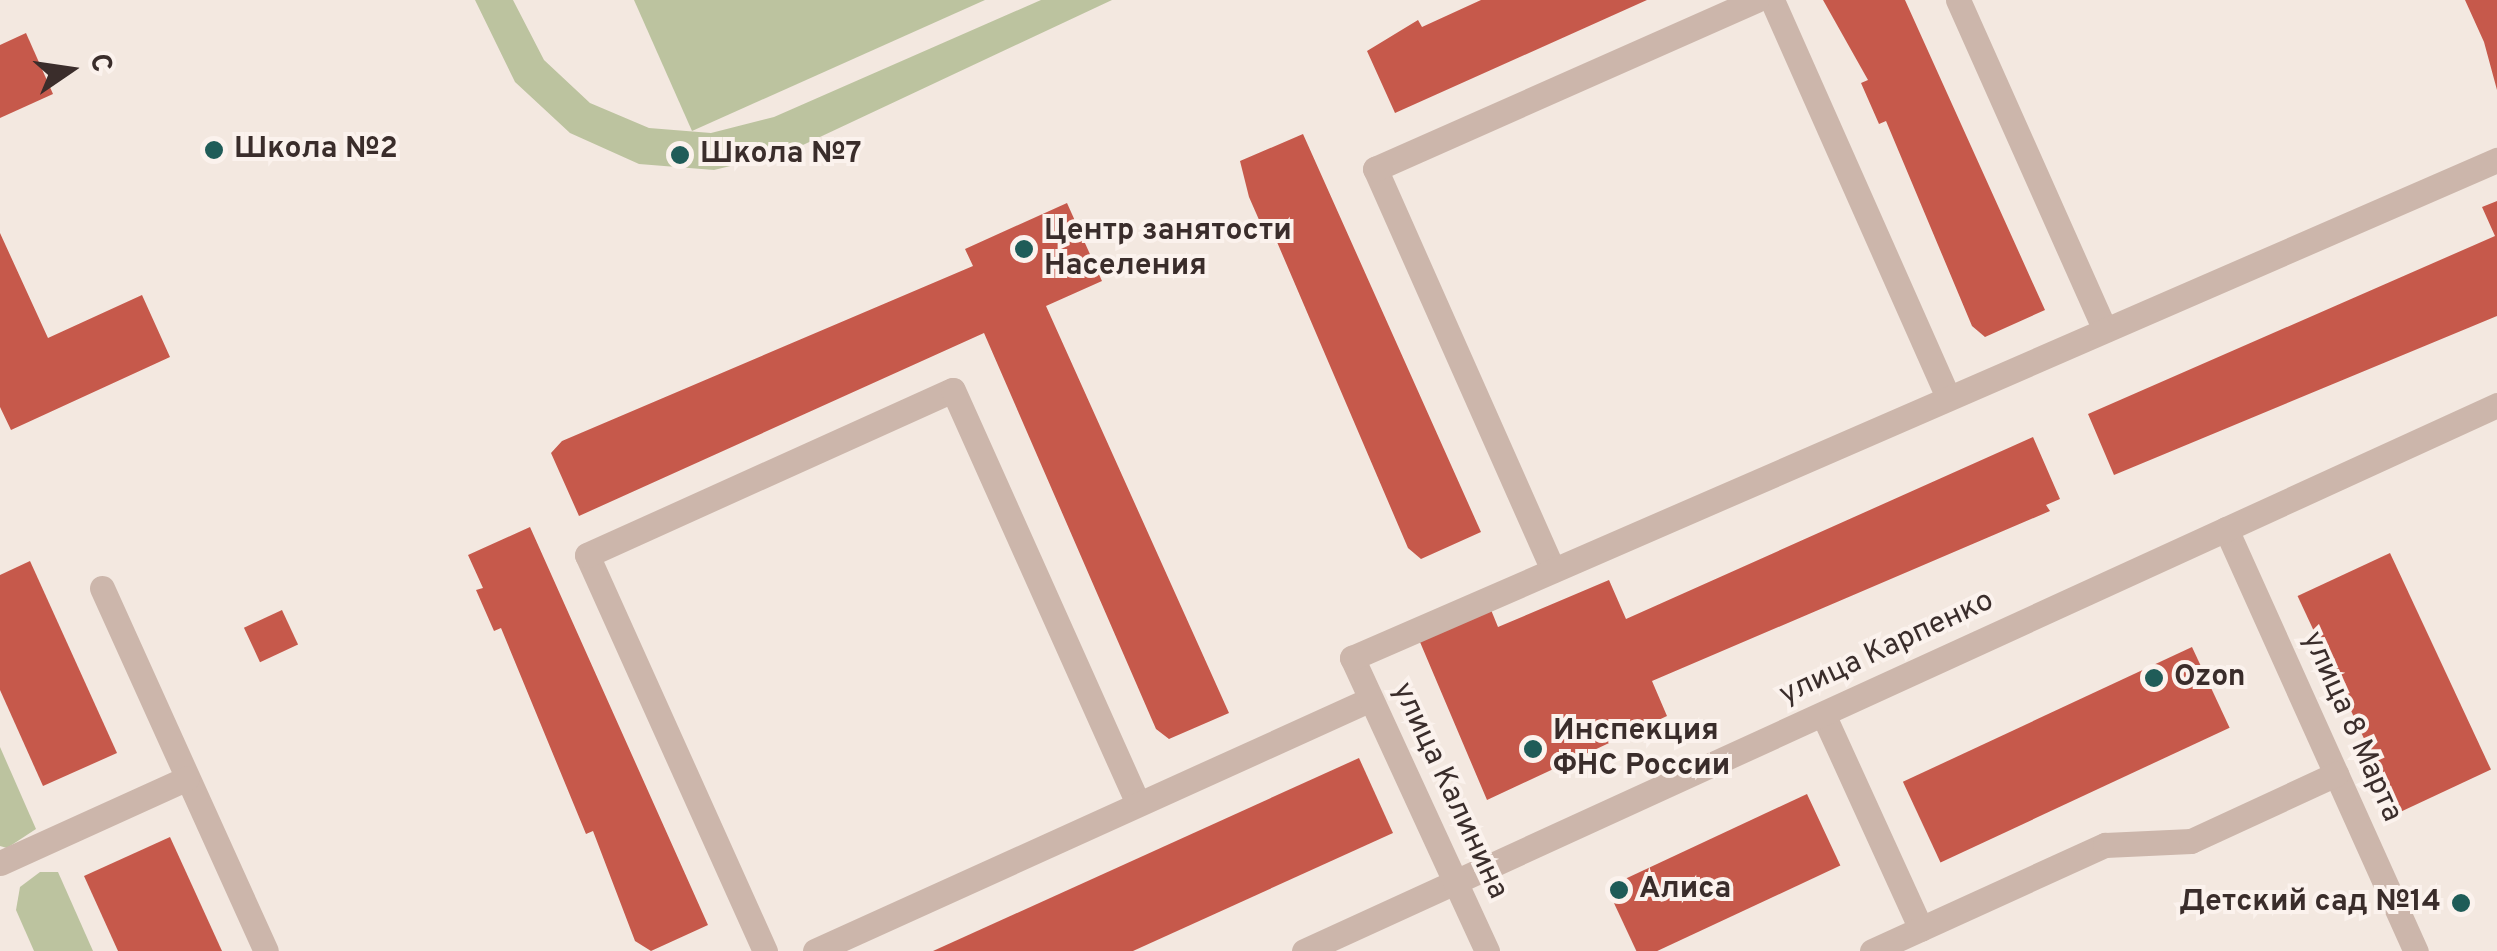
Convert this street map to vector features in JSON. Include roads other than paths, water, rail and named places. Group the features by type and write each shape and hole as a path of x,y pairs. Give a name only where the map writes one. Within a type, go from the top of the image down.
{"street":[{"path":"1756,0 1375,169 1553,570 2497,160"},
{"path":"1772,0 1948,398"},
{"path":"1958,0 2106,330"},
{"path":"765,951 587,556 954,390 1138,804"},
{"name":"улица Карпенко","path":"1304,951 2497,405"},
{"name":"улица 8 Марта","path":"2226,530 2413,950"},
{"name":"улица Калинина","path":"1487,951 1352,658 1553,570"},
{"path":"102,588 266,951"},
{"path":"815,951 1372,698"},
{"path":"1823,714 1921,928"},
{"path":"1872,951 2104,845 2191,841 2336,774"},
{"path":"0,863 188,778"}],"place":[{"name":"Школа №2","path":"214,150"},
{"name":"Школа №7","path":"680,155"},
{"name":"Центр занятости Населения","path":"1024,249"},
{"name":"Ozon","path":"2154,678"},
{"name":"Инспекция ФНС России","path":"1533,749"},
{"name":"Алиса","path":"1619,890"},
{"name":"Детский сад №14","path":"2461,903"}]}
